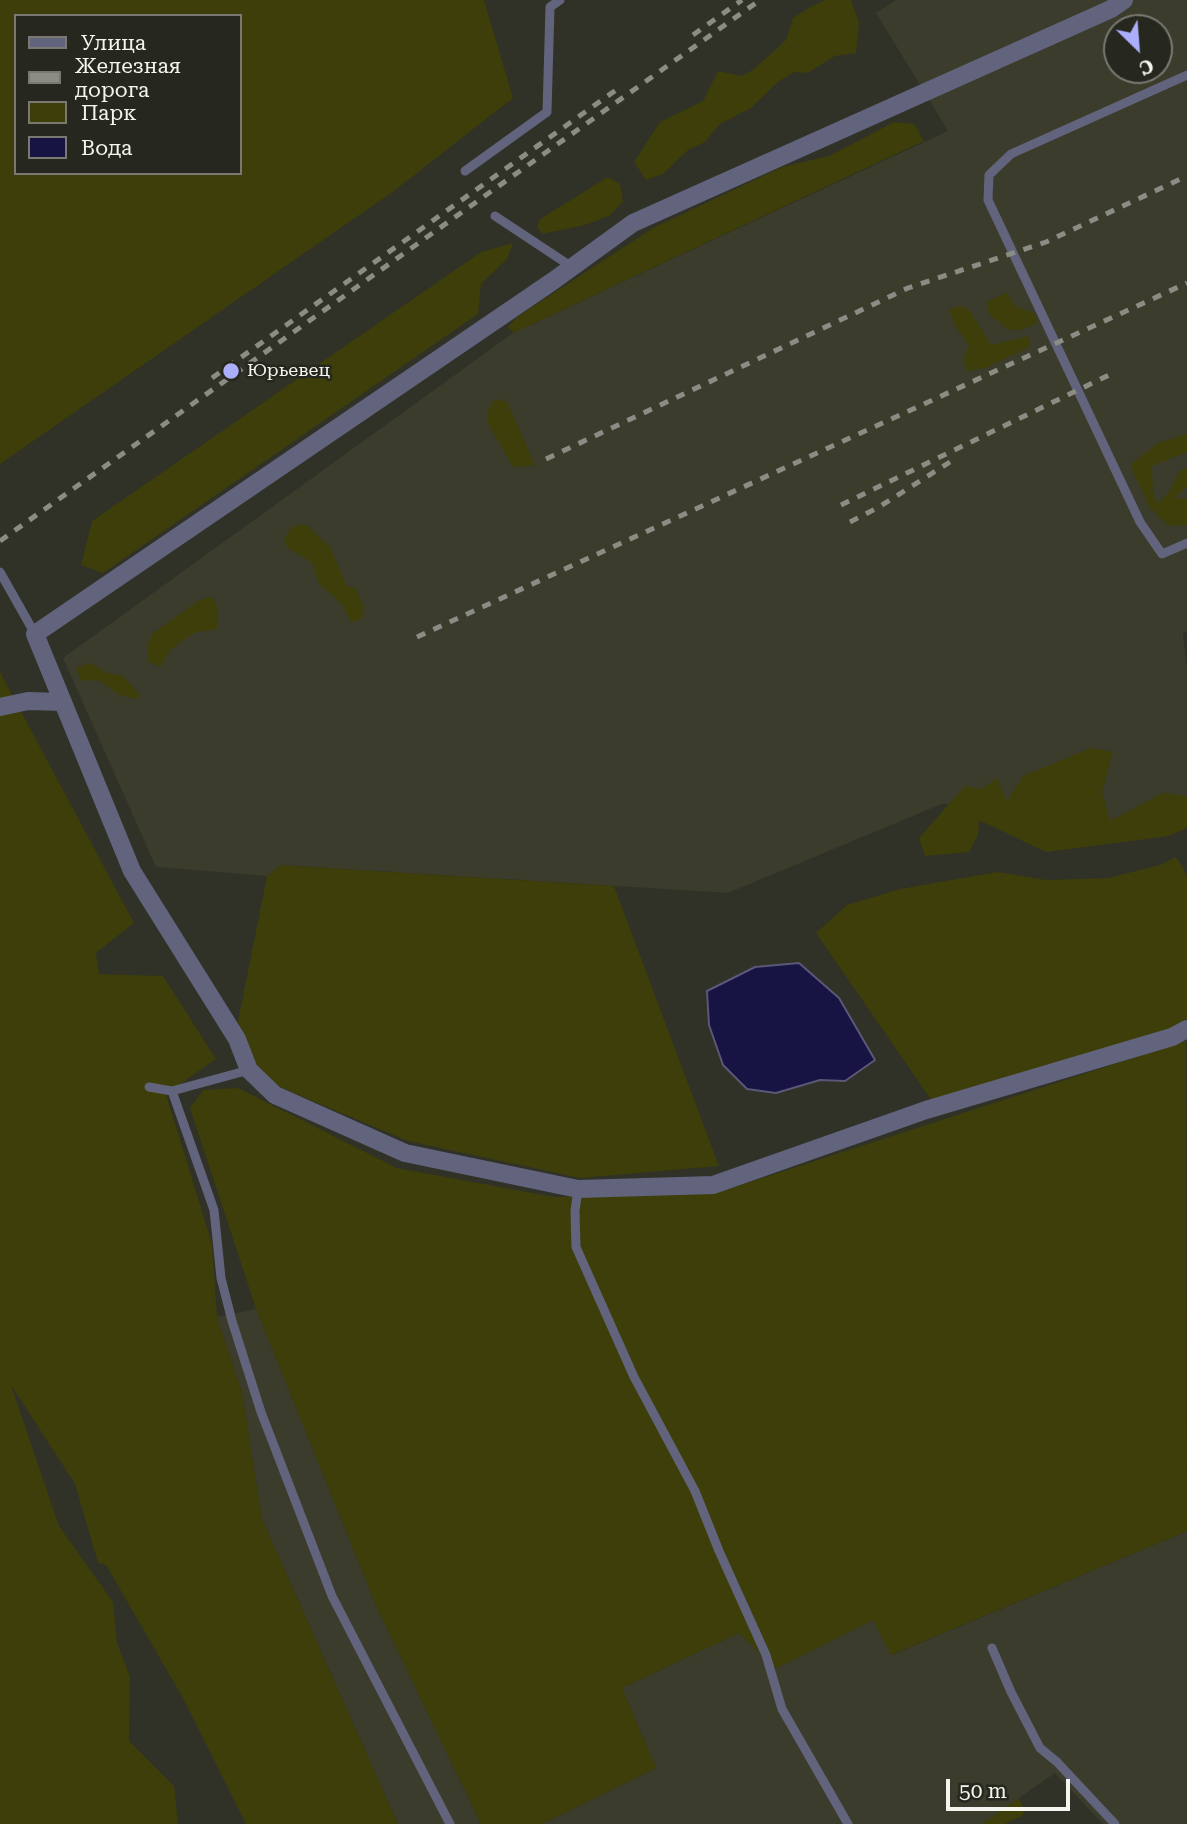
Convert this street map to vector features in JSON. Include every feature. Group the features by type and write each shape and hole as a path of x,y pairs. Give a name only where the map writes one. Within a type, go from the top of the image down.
{"street":[{"path":"1124,0 1111,9 1059,33 633,223 35,634 132,871 237,1039 249,1070 275,1095 405,1153 578,1189 713,1185 926,1110 1172,1037 1187,1029"},
{"path":"0,707 27,701 63,702"}],"lane":[{"path":"465,171 547,112 550,7 559,0"},
{"path":"1187,75 1011,154 989,175 988,200 1140,522 1162,554 1187,543"},
{"path":"495,216 572,267"},
{"path":"0,572 35,634"},
{"path":"149,1087 172,1091 249,1070"},
{"path":"172,1091 214,1210 221,1278 261,1412 332,1596 450,1824"},
{"path":"578,1189 575,1211 576,1247 634,1377 695,1491 766,1655 782,1709 848,1824"},
{"path":"992,1648 1040,1748 1057,1762 1115,1824"}],"shaded area":[{"path":"896,0 1187,0 1187,631 1183,633 1187,670 1187,806 1168,836 1046,852 944,803 728,893 280,865 267,876 156,867 63,658 513,333 948,131 876,13"},
{"path":"256,1309 377,1608 481,1824 398,1824 262,1519 242,1392 217,1317"},
{"path":"1187,1531 1187,1824 1103,1824 1055,1773 982,1824 542,1824 656,1768 622,1688 739,1633 775,1669 873,1619 892,1655"}],"green space":[{"path":"0,0 484,0 513,98 394,191 0,464"},
{"path":"826,0 851,0 859,22 856,53 835,56 808,73 794,72 778,82 751,108 720,124 705,142 688,150 663,174 646,180 634,162 660,122 703,101 718,71 742,76 754,69 786,40 793,18"},
{"path":"894,122 914,124 924,141 513,333 508,327 517,317 653,228 782,167 829,156"},
{"path":"608,177 620,184 623,202 609,216 585,225 542,234 537,227 540,219"},
{"path":"513,243 507,259 481,284 478,314 103,573 81,565 92,521 481,252"},
{"path":"1007,293 1015,306 1035,314 1037,323 1020,330 1008,330 989,314 986,302"},
{"path":"962,306 970,311 991,345 1029,336 1030,347 985,368 967,371 963,359 969,345 955,326 949,309"},
{"path":"495,399 507,402 535,465 513,467 488,424 487,411"},
{"path":"1187,434 1187,452 1152,466 1153,495 1158,503 1169,492 1179,472 1187,467 1187,487 1174,498 1187,499 1187,525 1169,526 1150,508 1130,465 1158,443"},
{"path":"301,524 309,527 330,547 347,586 355,588 364,607 362,618 351,623 342,604 319,584 312,563 287,547 284,539 292,527"},
{"path":"212,596 218,609 217,629 196,632 185,639 170,650 160,667 147,661 147,645 153,633 198,601"},
{"path":"90,663 107,673 123,676 141,696 136,699 119,695 100,681 81,680 76,668"},
{"path":"0,672 134,923 96,953 99,974 163,976 216,1059 166,1094 212,1244 217,1317 242,1392 262,1519 398,1824 246,1824 183,1698 106,1565 98,1563 75,1484 11,1385 59,1526 113,1602 117,1643 130,1677 129,1741 174,1786 178,1824 0,1824"},
{"path":"1091,748 1113,752 1102,792 1110,821 1163,793 1187,796 1187,828 1168,836 1046,852 979,820 978,835 969,852 925,856 919,838 965,786 982,789 997,778 1007,801 1023,776"},
{"path":"1176,857 1187,875 1187,1019 1161,1034 934,1104 816,933 847,905 900,889 997,872 1047,880 1108,878 1160,865"},
{"path":"280,865 614,886 719,1166 580,1178 408,1141 277,1086 255,1063 237,1026 267,876"},
{"path":"1186,1041 1187,1531 891,1655 873,1620 775,1669 739,1633 622,1688 656,1768 542,1824 481,1824 377,1608 256,1309 190,1108 203,1090 238,1088 397,1168 554,1197 719,1192"},
{"path":"1019,1798 1025,1811 1022,1816 1005,1824 982,1824"}],"water":[{"path":"799,963 839,998 875,1060 845,1081 820,1080 776,1093 747,1089 723,1065 709,1025 707,991 755,967"}],"railway":[{"path":"693,35 742,0"},
{"path":"0,541 760,0"},
{"path":"212,378 616,90"},
{"path":"546,459 908,288 1046,242 1187,176"},
{"path":"417,637 1187,283"},
{"path":"841,505 1109,375"},
{"path":"850,522 950,462"}],"place":[{"name":"Юрьевец","path":"231,371"}]}
